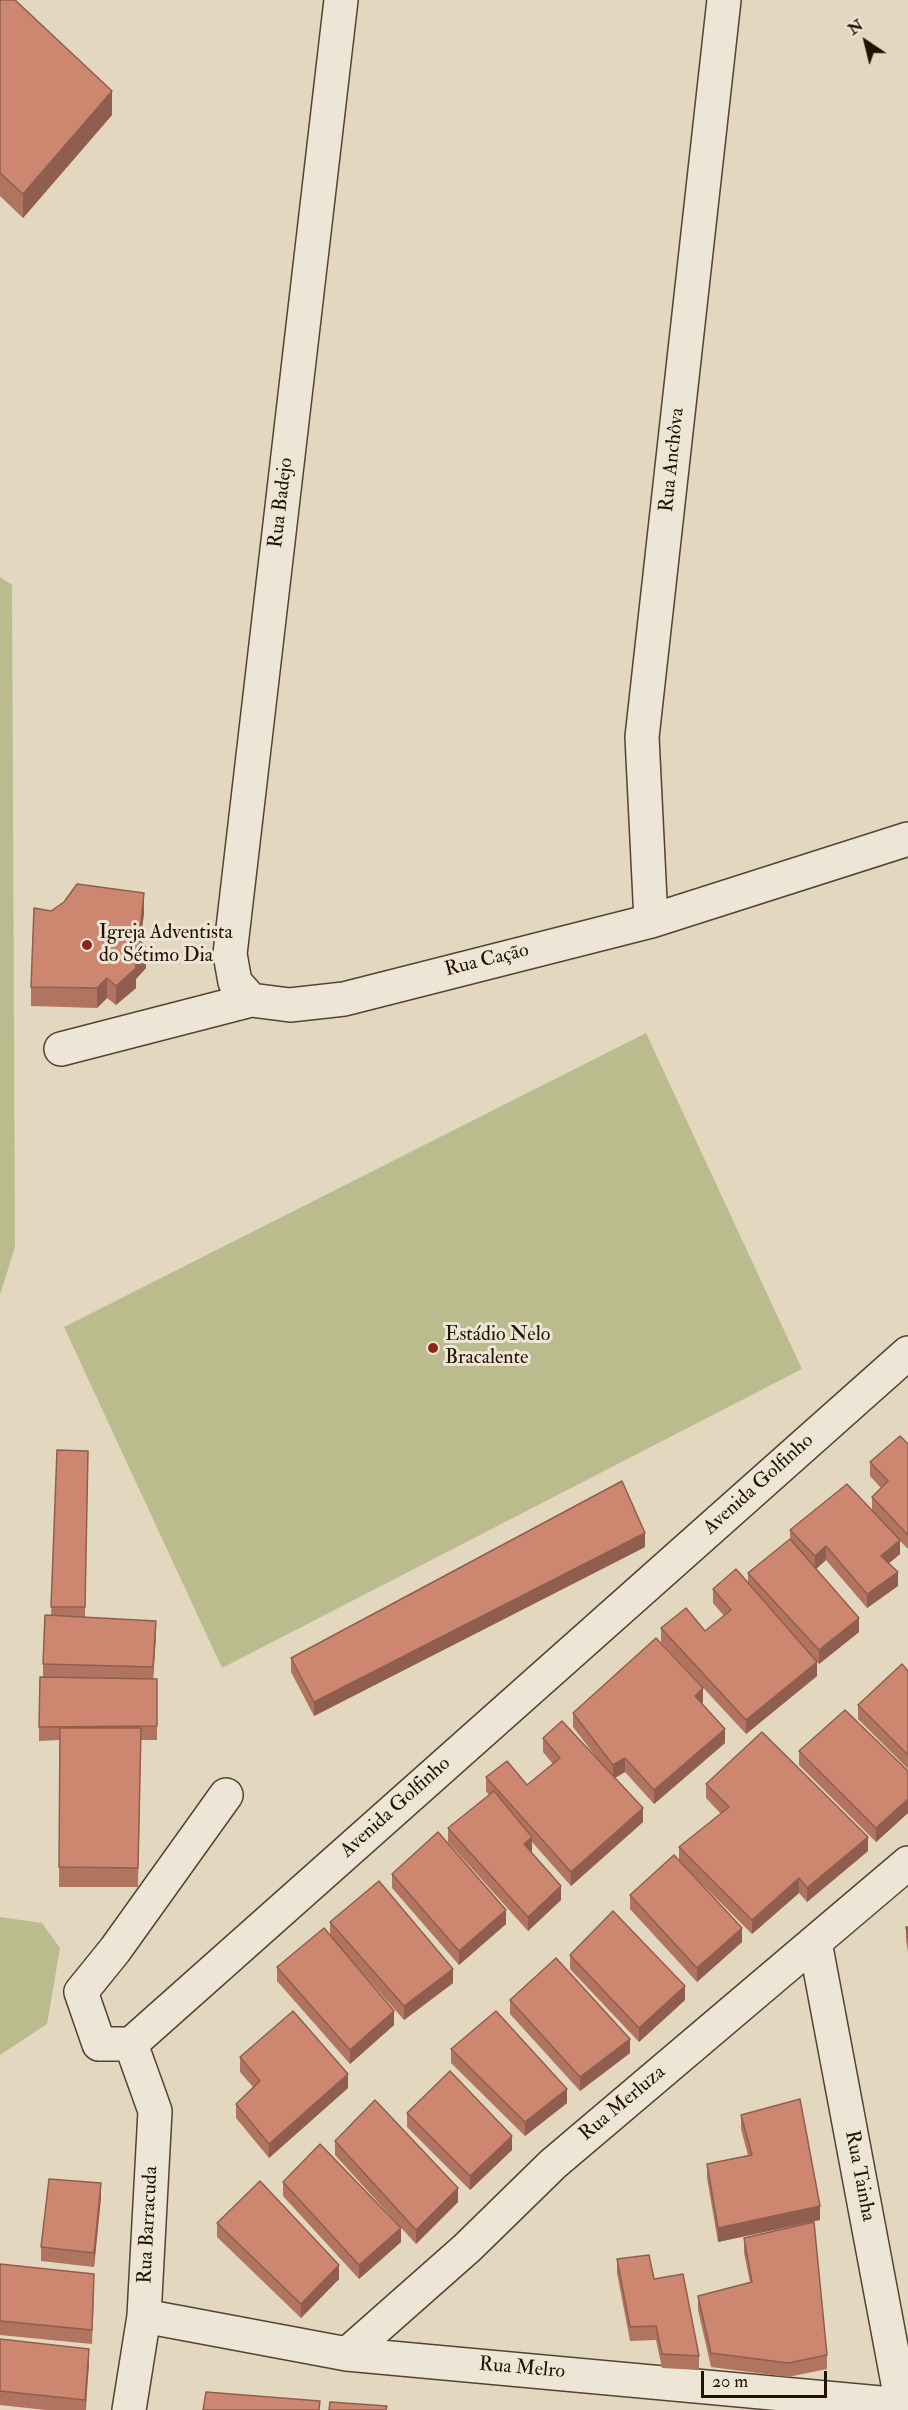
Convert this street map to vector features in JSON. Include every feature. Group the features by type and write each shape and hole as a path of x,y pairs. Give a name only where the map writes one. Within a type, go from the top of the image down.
{"street":[{"name":"Rua Badejo","path":"251,1000 235,982 230,954 341,0"},
{"name":"Rua Anchôva","path":"651,921 642,737 724,0"},
{"name":"Rua Cação","path":"61,1049 251,1000 290,1005 344,999 651,921 908,839"},
{"name":"Avenida Golfinho","path":"131,2043 908,1353"},
{"path":"131,2043 99,2044 81,1992 115,1950 226,1796"},
{"name":"Rua Merluza","path":"346,2354 467,2248 553,2164 908,1863"},
{"name":"Rua Tainha","path":"815,1942 903,2407"},
{"name":"Rua Barracuda","path":"129,2410 144,2316 155,2110 131,2043"},
{"name":"Rua Melro","path":"144,2316 346,2354 903,2407"}],"green space":[{"path":"0,577 12,585 15,1247 0,1295"},
{"name":"Estádio Nelo Bracalente","path":"646,1033 802,1369 222,1668 64,1327"},
{"path":"0,1917 42,1923 60,1948 47,2024 0,2055"}],"building":[{"path":"0,0 15,0 112,91 23,194 0,173"},
{"name":"Igreja Adventista do Sétimo Dia","path":"77,884 144,893 139,940 146,948 135,960 136,968 116,986 107,978 97,988 31,987 34,908 51,911 64,902"},
{"path":"900,1436 908,1444 908,1535 872,1497 888,1481 870,1462"},
{"path":"57,1450 88,1451 85,1607 51,1607"},
{"path":"622,1481 645,1533 314,1702 291,1658"},
{"path":"847,1484 900,1540 881,1556 898,1572 867,1594 826,1546 815,1556 790,1530"},
{"path":"790,1539 859,1618 819,1650 748,1573"},
{"path":"736,1569 817,1662 746,1720 661,1628 686,1608 705,1631 731,1610 713,1589"},
{"path":"45,1615 156,1621 153,1667 43,1664"},
{"path":"656,1638 703,1688 695,1696 725,1729 654,1790 625,1758 613,1765 573,1713"},
{"path":"902,1664 908,1671 908,1755 858,1705"},
{"path":"40,1677 157,1679 157,1726 39,1727"},
{"path":"845,1710 908,1771 908,1799 876,1828 799,1751"},
{"path":"562,1721 643,1808 571,1872 486,1777 507,1761 527,1785 560,1758 543,1738"},
{"path":"60,1728 141,1728 138,1868 59,1867"},
{"path":"762,1732 868,1837 807,1888 799,1878 752,1920 679,1847 729,1807 706,1784"},
{"path":"494,1791 532,1837 524,1844 561,1886 528,1917 448,1828"},
{"path":"438,1832 506,1910 459,1951 392,1874"},
{"path":"674,1855 742,1928 697,1968 630,1895"},
{"path":"379,1881 453,1969 404,2006 330,1922"},
{"path":"613,1911 685,1986 639,2028 570,1955"},
{"path":"324,1928 394,2011 350,2050 277,1967"},
{"path":"556,1958 630,2039 580,2077 510,2000"},
{"path":"293,2011 348,2074 269,2144 236,2104 260,2081 240,2057"},
{"path":"496,2011 567,2089 525,2122 451,2049"},
{"path":"450,2071 512,2136 470,2176 407,2113"},
{"path":"800,2099 820,2206 718,2228 707,2164 752,2155 741,2115"},
{"path":"375,2100 458,2188 416,2230 335,2141"},
{"path":"320,2144 401,2228 359,2265 283,2182"},
{"path":"49,2179 101,2183 94,2253 41,2247"},
{"path":"260,2181 339,2265 301,2304 217,2223"},
{"path":"814,2222 827,2355 788,2363 711,2353 698,2296 752,2282 744,2238"},
{"path":"649,2255 654,2279 683,2274 699,2356 662,2354 656,2326 630,2327 617,2259"},
{"path":"0,2264 94,2274 92,2330 0,2321"},
{"path":"0,2339 89,2349 85,2400 0,2391"},
{"path":"206,2392 320,2401 319,2410 203,2410"},
{"path":"330,2402 387,2406 386,2410 329,2410"}],"place":[{"name":"Igreja Adventista do Sétimo Dia","path":"87,945"},
{"name":"Estádio Nelo Bracalente","path":"433,1348"}]}
